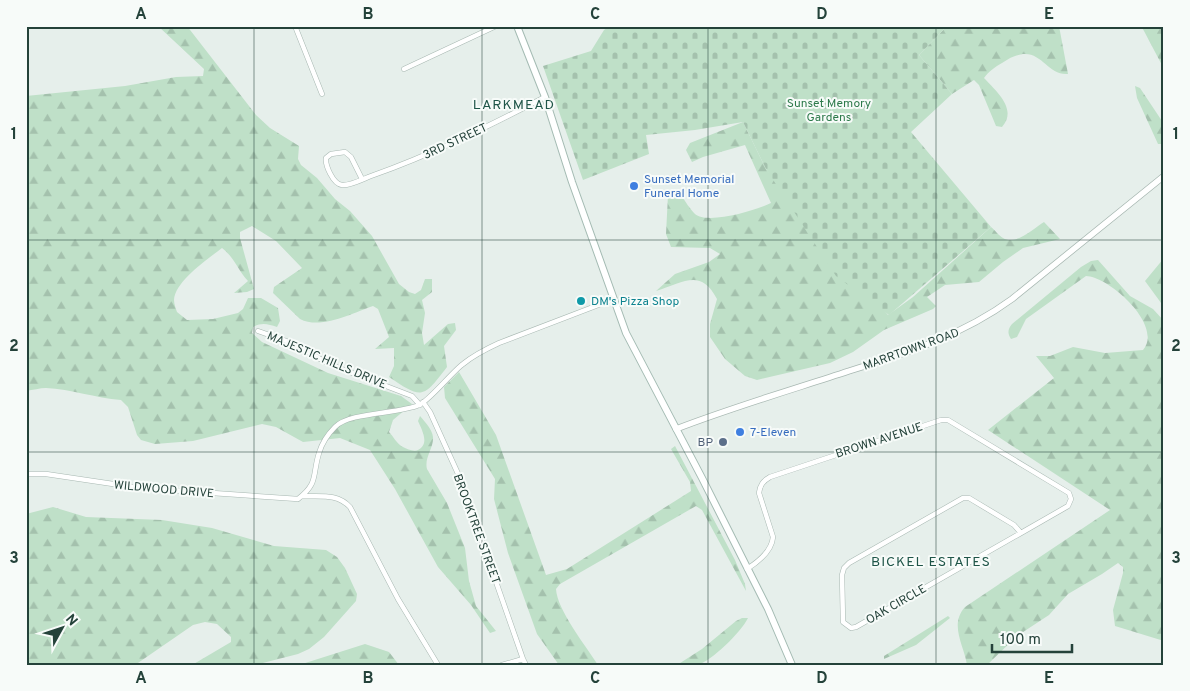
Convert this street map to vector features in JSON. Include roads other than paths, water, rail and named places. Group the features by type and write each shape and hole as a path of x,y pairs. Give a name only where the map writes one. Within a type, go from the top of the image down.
{"main road":[{"path":"517,26 545,97 575,190 626,333 768,610 792,665"}],"street":[{"path":"295,26 322,94"},
{"path":"404,69 496,26"},
{"name":"3RD STREET","path":"362,180 351,157 345,152 331,154 326,158 325,162 335,182 344,186 362,180 438,149 545,97"},
{"name":"MARRTOWN ROAD","path":"676,429 720,412 910,351 962,330 995,312 1164,176"},
{"path":"302,496 314,482 319,453 326,438 336,425 351,419 421,404 462,364 480,351 614,299"},
{"name":"MAJESTIC HILLS DRIVE","path":"258,331 292,343 329,364 412,396 421,404"},
{"name":"BROOKTREE STREET","path":"421,404 430,412 459,476 523,659"},
{"name":"BROWN AVENUE","path":"747,569 761,559 773,542 759,492 764,480 815,461 941,420 948,420 1063,488 1072,498 1070,503"},
{"name":"WILDWOOD DRIVE","path":"26,474 46,474 140,488 298,500 302,496 343,499 350,507 398,599 438,665"},
{"name":"OAK CIRCLE","path":"1021,532 1014,525 969,498 964,498 849,562 844,568 842,575 843,622 851,628 856,627 1068,506 1070,503"},
{"path":"502,665 523,659 526,665"}],"place":[{"name":"Sunset Memorial Funeral Home","path":"634,186"},
{"name":"DM's Pizza Shop","path":"581,301"},
{"name":"7-Eleven","path":"740,432"},
{"name":"BP","path":"723,442"}],"district":[{"name":"LARKMEAD","path":"514,104"},
{"name":"BICKEL ESTATES","path":"931,561"}],"park label":[{"name":"Sunset Memory Gardens","path":"829,110"}]}
